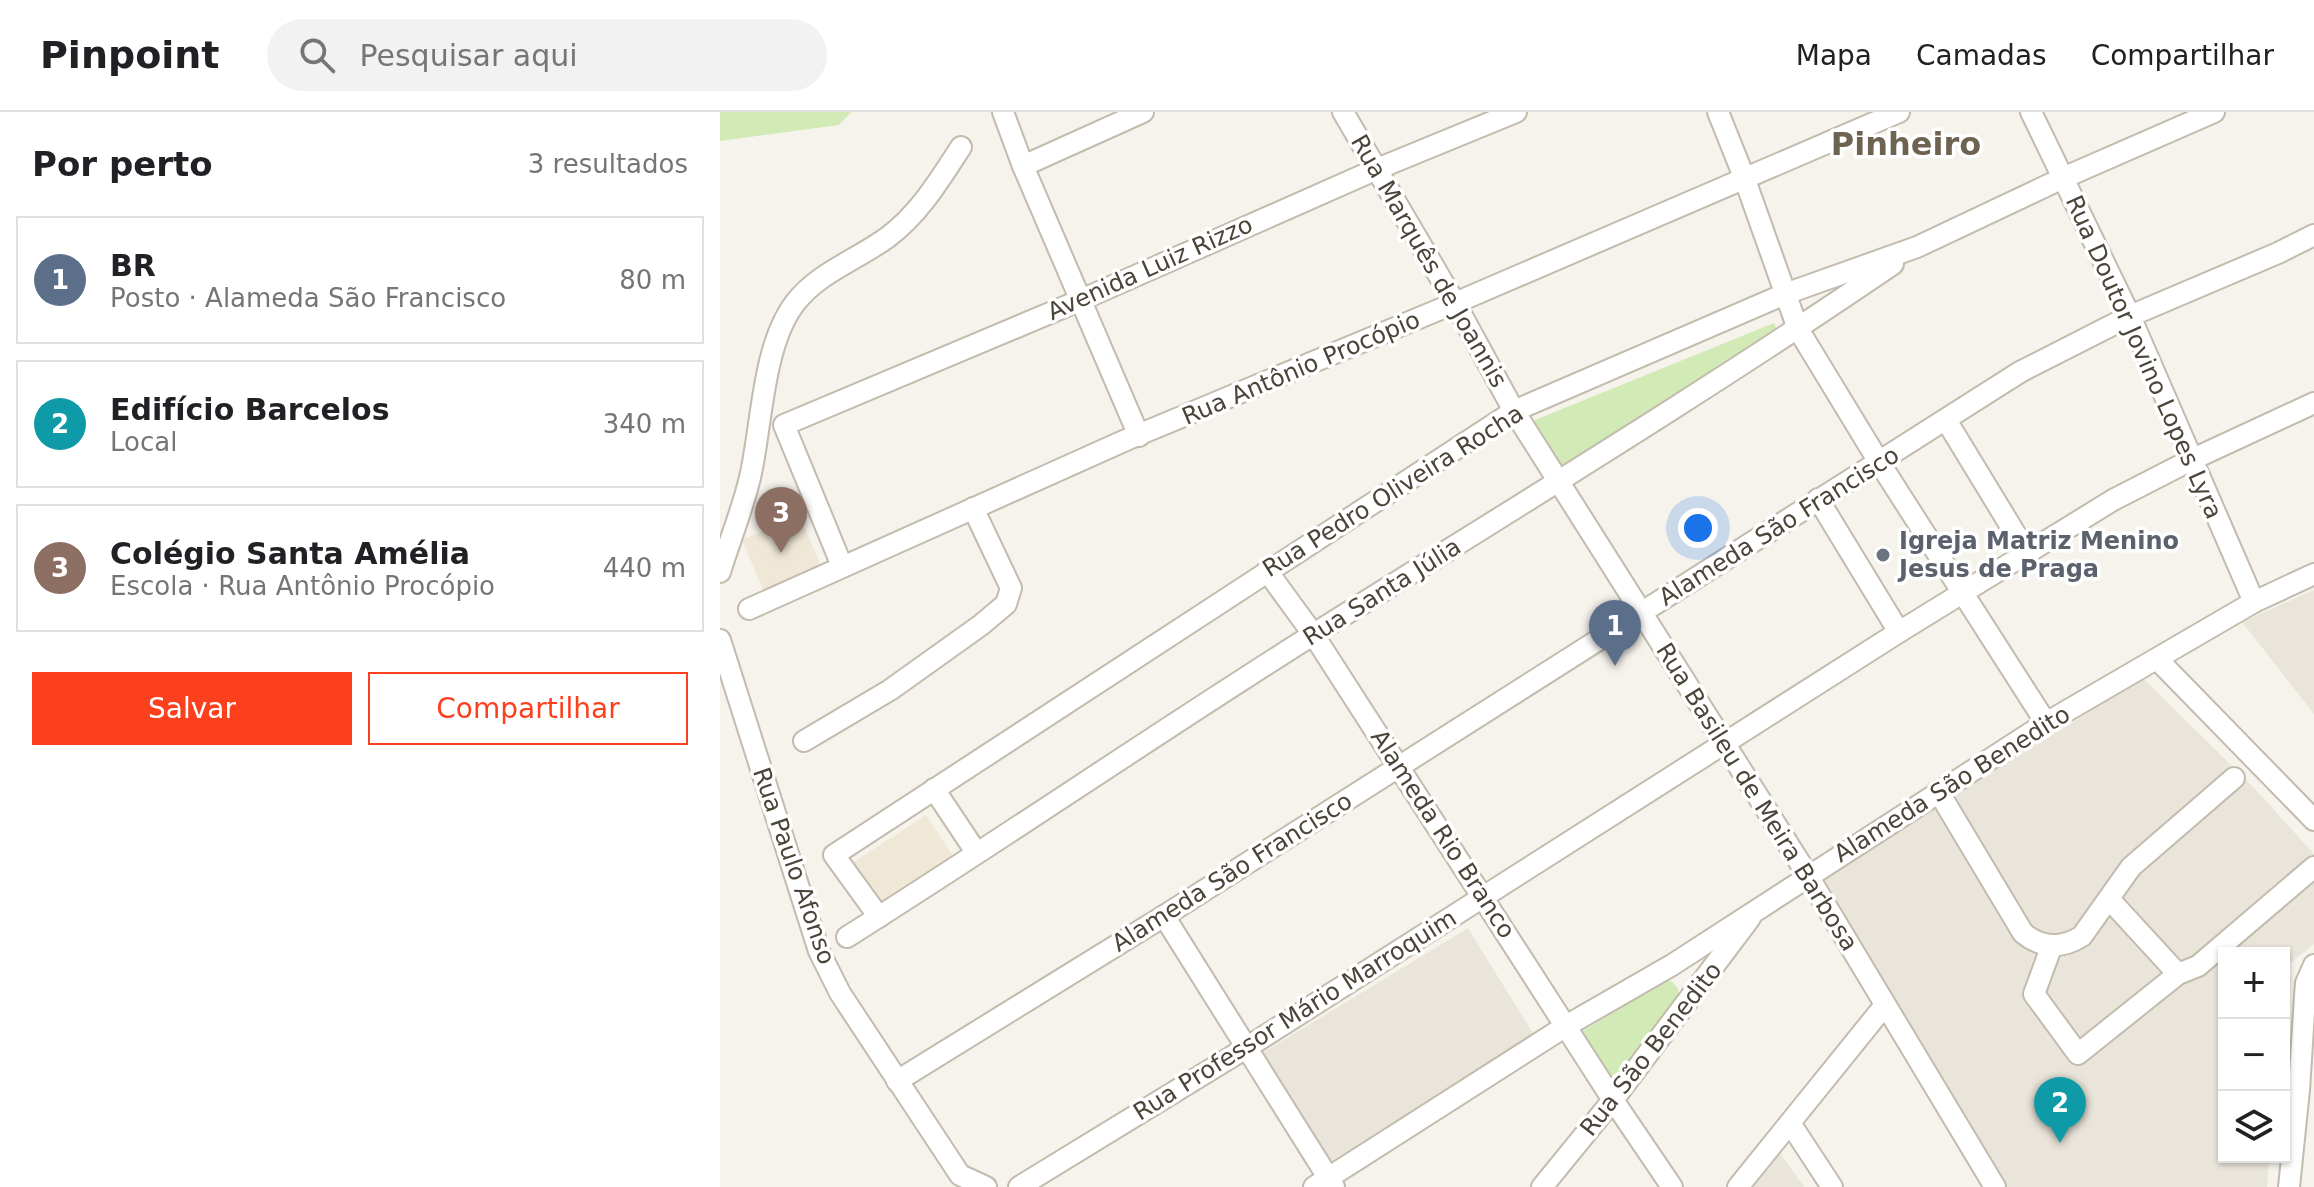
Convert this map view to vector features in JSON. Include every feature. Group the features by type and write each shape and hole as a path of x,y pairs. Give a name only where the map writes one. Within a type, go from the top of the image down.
{"street":[{"path":"1003,112 1023,166 1139,436"},
{"path":"1023,166 1143,112"},
{"name":"Rua Marquês de Joannis","path":"1343,112 1455,303 1514,411"},
{"name":"Avenida Luiz Rizzo","path":"842,566 784,425 1516,112"},
{"path":"1718,112 1798,329 2046,723"},
{"name":"Rua Antônio Procópio","path":"749,609 1139,436 1899,112"},
{"name":"Rua Doutor Jovino Lopes Lyra","path":"2031,112 2130,316 2254,602"},
{"name":"Rua Pedro Oliveira Rocha","path":"879,917 834,855 1514,411 1785,294 1917,247 2063,178 2214,112"},
{"path":"720,572 750,477 773,352 787,315 815,283 887,237 908,219 934,188 961,147"},
{"name":"Alameda São Francisco","path":"897,1081 1164,916 2020,372 2130,316 2314,235"},
{"name":"Rua Santa Júlia","path":"847,937 1313,634 1559,483 1798,329 1917,247"},
{"name":"Rua Professor Mário Marroquim","path":"1019,1187 1246,1048 1899,632 2113,500 2314,403"},
{"name":"Rua Basileu de Meira Barbosa","path":"1514,411 1726,744 1995,1187"},
{"path":"1946,420 2027,553"},
{"path":"1818,499 1899,632"},
{"path":"804,741 890,690 1006,604 1011,588 973,508"},
{"name":"Alameda Rio Branco","path":"1267,571 1313,634 1672,1187"},
{"name":"Alameda São Benedito","path":"1325,1184 1566,1026 1672,965 2046,723 2254,602 2314,574"},
{"name":"Rua Paulo Afonso","path":"720,640 819,951 840,993 960,1175 986,1187"},
{"path":"2157,659 2314,820"},
{"path":"1938,791 2023,933 2039,944 2052,945 2072,942 2082,936 2131,867 2234,778"},
{"path":"934,789 976,852"},
{"path":"2052,945 2034,994 2078,1054 2178,974 2198,966 2314,867"},
{"path":"2109,899 2178,974"},
{"name":"Rua São Benedito","path":"1542,1187 1613,1100 1758,908"},
{"path":"1164,916 1325,1184"},
{"path":"1672,965 1695,994"},
{"path":"2289,1187 2307,1087 2305,996 2306,983 2314,965"},
{"path":"1738,1187 1885,1005"},
{"path":"1790,1123 1832,1187"}],"shaded area":[{"path":"800,516 821,566 763,590 742,540"},
{"path":"2314,590 2314,714 2242,622"},
{"path":"2143,678 2255,789 2314,854 2314,944 2290,963 2290,947 2218,947 2218,1163 2269,1163 2267,1187 1997,1187 1812,885"},
{"path":"926,815 953,856 875,907 848,866"},
{"path":"1468,928 1537,1040 1328,1168 1259,1055"},
{"path":"1780,1153 1804,1187 1754,1187"}],"green space":[{"path":"720,112 851,112 839,125 720,141"},
{"path":"1774,323 1783,344 1561,472 1532,429 1535,420"},
{"path":"1662,981 1671,981 1678,988 1679,997 1609,1089 1569,1040"}],"place":[{"name":"Colégio Santa Amélia","path":"781,553"},
{"name":"Igreja Matriz Menino Jesus de Praga","path":"1883,555"},
{"name":"BR","path":"1615,666"},
{"name":"Edifício Barcelos","path":"2060,1143"}],"district":[{"name":"Pinheiro","path":"1906,144"}]}
